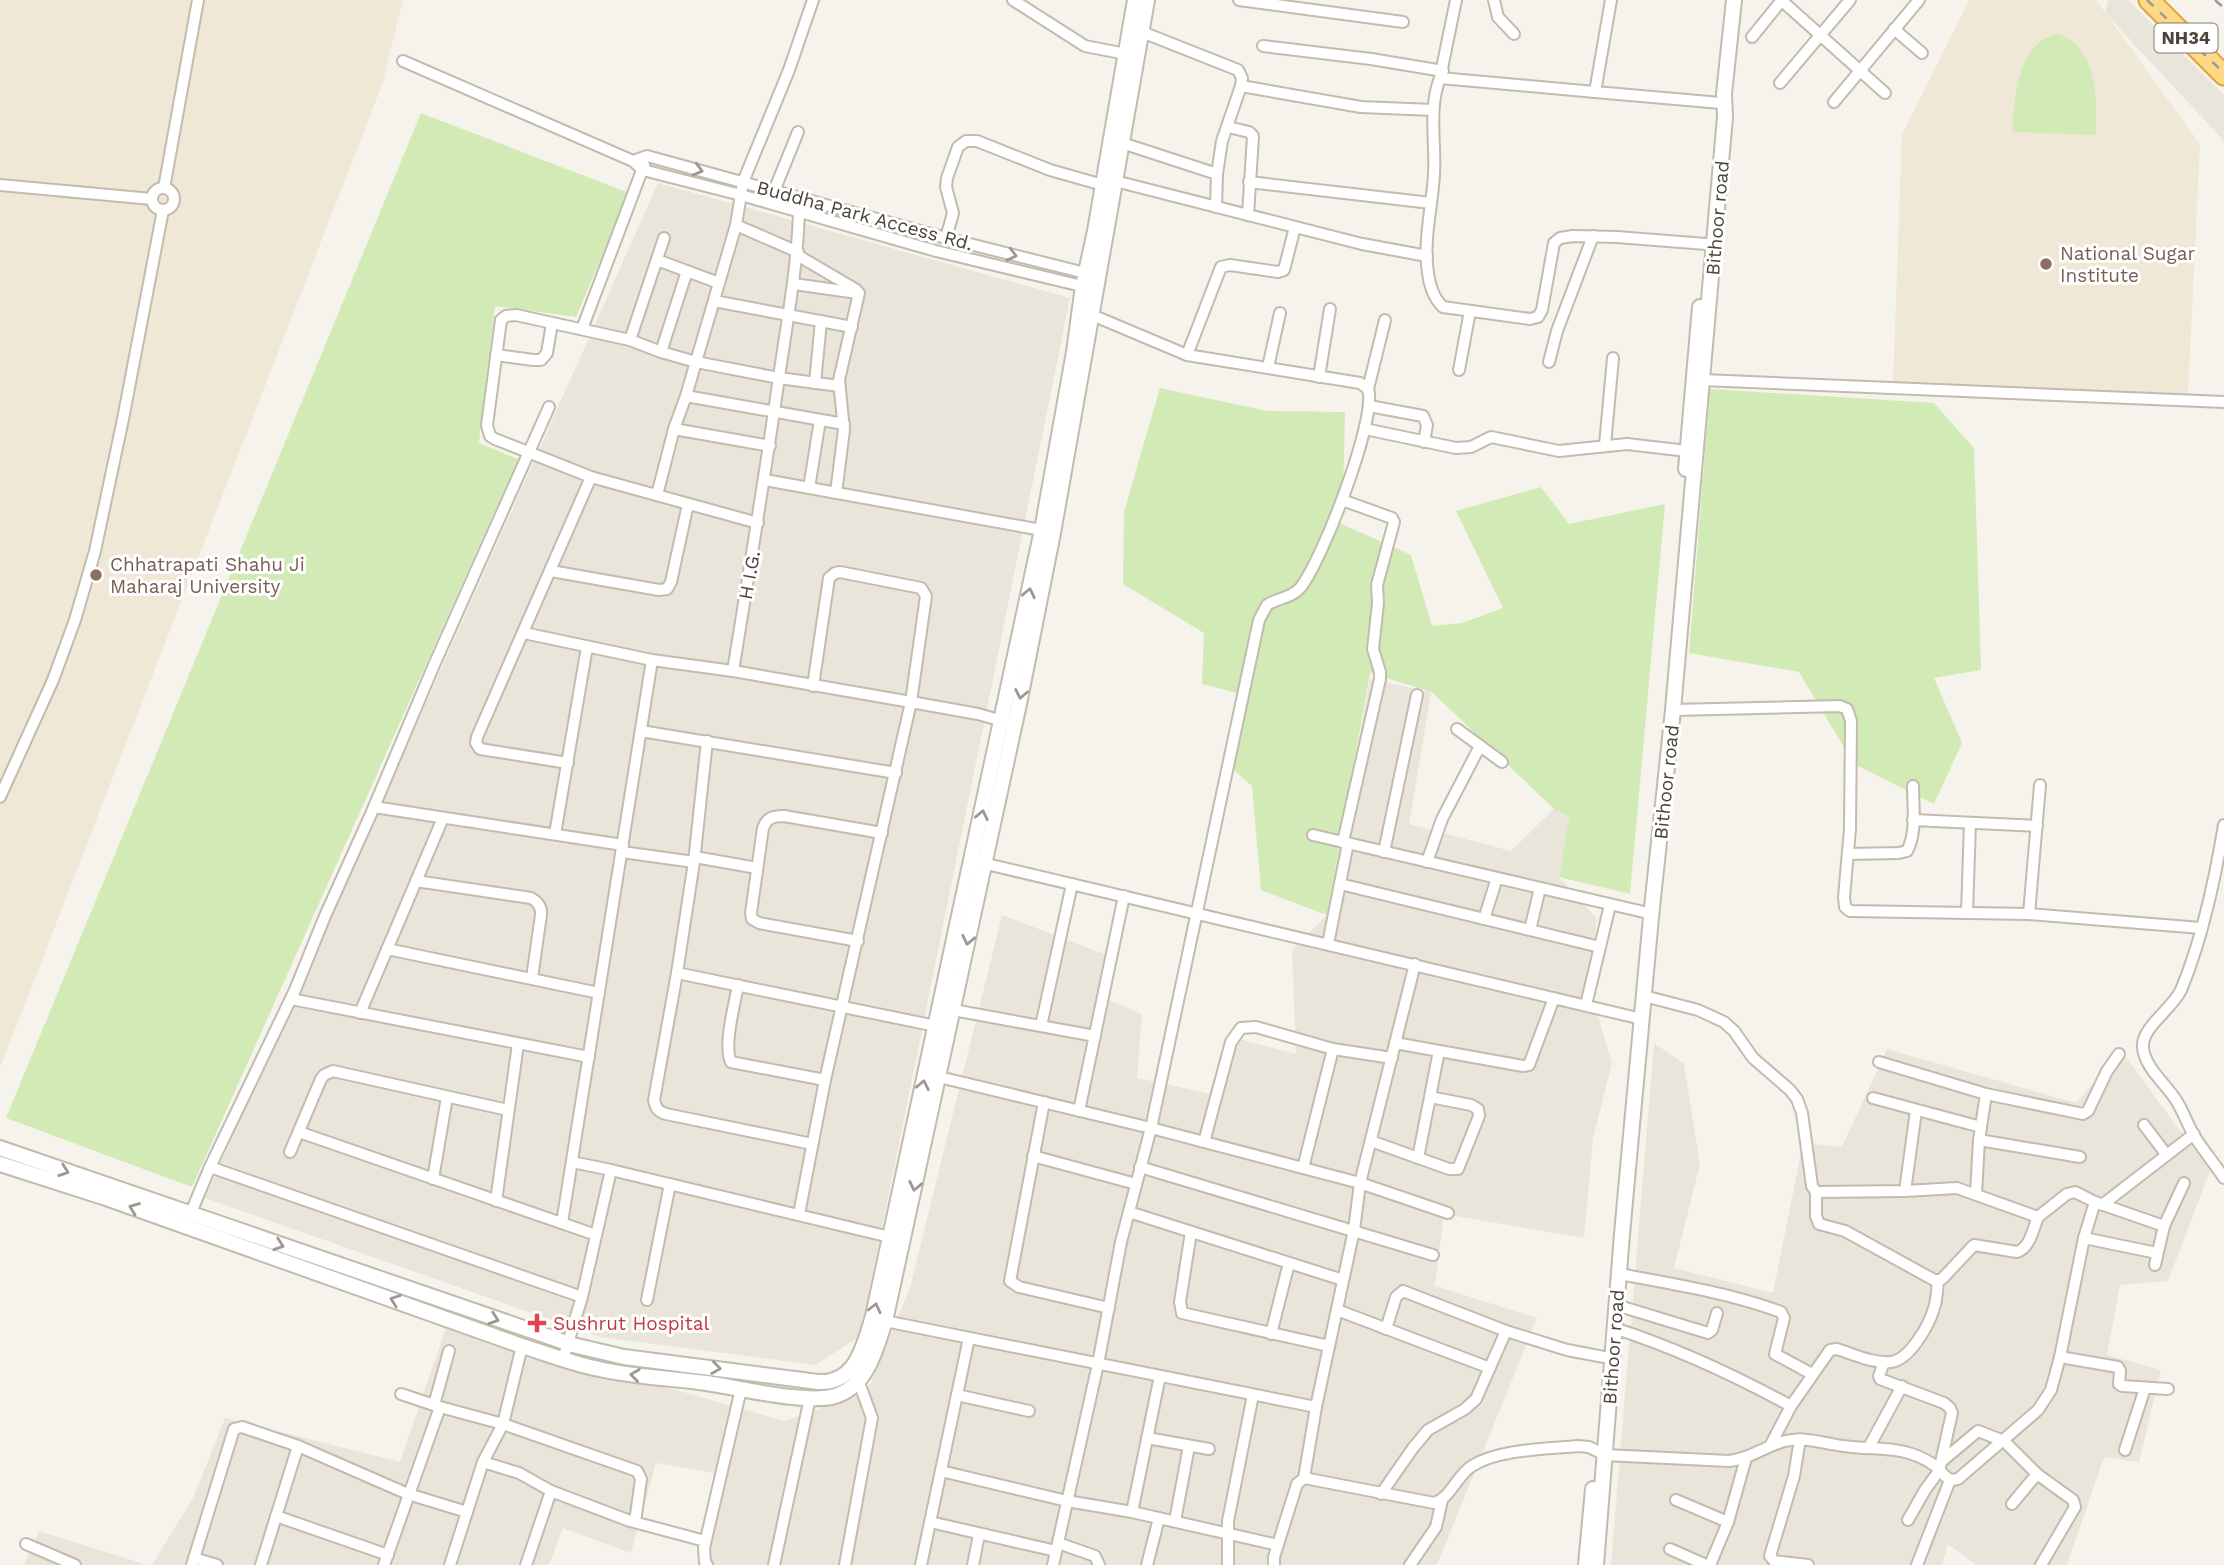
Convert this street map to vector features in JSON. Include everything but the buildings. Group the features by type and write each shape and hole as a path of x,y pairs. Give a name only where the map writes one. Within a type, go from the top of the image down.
{"highway":[{"name":"NH34","path":"2149,0 2224,75"},
{"name":"NH34","path":"2166,0 2224,59"}],"street":[{"path":"164,188 198,0"},
{"path":"657,495 674,429 736,226 744,182 789,70 813,0"},
{"path":"1013,0 1085,46 1131,55"},
{"path":"1109,183 1122,143 1135,0"},
{"path":"1048,531 1074,352 1091,281 1131,55 1142,32 1147,0"},
{"path":"1239,0 1404,22"},
{"path":"1456,0 1441,75 1434,93 1433,110 1434,148 1427,256 1429,279 1439,303 1449,309 1470,312 1530,319 1538,317 1542,310 1552,251 1556,240 1564,236 1706,244"},
{"path":"1494,0 1498,17 1514,34"},
{"path":"1595,92 1611,0"},
{"name":"Bithoor road","path":"1595,1565 1601,1453 1619,1274 1639,1018 1644,996 1673,710 1725,117 1722,99 1734,0"},
{"path":"1752,37 1781,0 1885,93"},
{"path":"1780,83 1850,0"},
{"path":"1834,102 1919,0"},
{"path":"1894,29 1922,52"},
{"path":"1142,32 1238,70 1242,78 1222,141 1216,207"},
{"path":"1263,47 1371,59 1441,75 1595,92 1722,99 1717,116 1644,912 1639,1018 1626,1101 1604,1357 1601,1453 1586,1565"},
{"name":"Buddha Park Access Rd.","path":"403,61 633,161 643,170 936,251 1091,281"},
{"path":"1241,86 1361,107 1433,110"},
{"path":"1228,127 1253,134 1248,215"},
{"path":"774,191 798,132"},
{"path":"946,238 953,213 946,187 947,178 957,147 966,141 977,141 1050,170 1216,207 1362,244 1427,256"},
{"path":"1122,143 1217,174"},
{"path":"633,161 647,156"},
{"path":"582,329 647,156"},
{"name":"Buddha Park Access Rd.","path":"647,156 1091,281"},
{"path":"1249,182 1431,204"},
{"path":"0,185 152,199"},
{"path":"164,188 172,192 174,200 171,208 163,210 155,207 152,199 156,191 164,188"},
{"path":"0,797 64,653 82,597 123,419 163,210"},
{"name":"H I.G.","path":"733,671 794,284 799,213"},
{"path":"736,226 797,253 859,293"},
{"path":"1187,355 1222,267 1230,265 1284,271 1295,227"},
{"path":"1549,362 1557,331 1593,236"},
{"path":"630,340 664,238"},
{"path":"657,260 719,283"},
{"path":"661,352 687,271"},
{"path":"0,1148 522,1346 602,1370 810,1398 838,1395 859,1381 872,1357 885,1321 897,1239 936,1026 978,862 1092,315 1091,281"},
{"path":"794,284 859,293"},
{"path":"836,493 844,424 839,386 841,365 859,293"},
{"path":"714,301 852,327"},
{"path":"1319,377 1330,309"},
{"path":"1460,370 1470,312"},
{"path":"1268,367 1280,313"},
{"path":"758,523 592,477 495,439 487,425 503,317 516,315 630,340 696,362 839,386"},
{"path":"1092,315 1187,355 1360,383 1368,389"},
{"path":"1053,1565 1098,1363 1121,1242 1151,1128 1262,610 1273,601 1296,593 1302,585 1342,500 1365,429 1370,394 1368,389 1385,320"},
{"path":"815,383 821,321"},
{"path":"496,355 541,360 547,353 552,323"},
{"path":"1605,445 1613,358"},
{"path":"1703,380 2224,402"},
{"path":"686,396 844,424"},
{"path":"1369,406 1423,416 1427,425 1423,442"},
{"path":"180,1216 209,1167 290,999 549,407"},
{"path":"809,488 820,420"},
{"path":"674,429 770,446"},
{"path":"1365,429 1464,448 1491,437 1551,450 1567,451 1627,444 1687,451"},
{"path":"568,764 480,749 477,746 477,737 592,477"},
{"path":"765,480 1048,531"},
{"path":"1328,944 1380,679 1373,649 1378,603 1377,585 1394,521 1342,500"},
{"path":"551,571 659,590 667,589 671,582 688,504"},
{"path":"799,1214 825,1080 911,702 925,591 840,572 829,578 813,687"},
{"path":"524,633 652,660 733,671 978,714 1008,723"},
{"path":"555,834 587,647"},
{"path":"562,1223 652,660"},
{"path":"1384,852 1417,695"},
{"path":"1673,710 1840,706 1847,709 1851,721 1849,854 1844,897 1847,909 1855,912 2029,914 2201,928"},
{"path":"1457,729 1502,762"},
{"path":"641,731 896,773"},
{"path":"707,741 694,860 654,1100 659,1112 812,1144"},
{"path":"1427,862 1442,819 1480,746"},
{"path":"2029,914 2040,785"},
{"path":"1849,854 1908,851 1913,820 1913,786"},
{"path":"374,807 757,868"},
{"path":"858,942 754,921 751,913 763,828 768,819 784,816 883,833"},
{"path":"360,1013 443,818"},
{"path":"1913,820 2037,826"},
{"path":"1967,913 1969,823"},
{"path":"2224,825 2201,928 2179,994 2147,1032 2142,1044 2145,1057 2177,1101 2194,1134 2224,1178"},
{"path":"1313,835 1644,912"},
{"path":"978,862 1639,1018"},
{"path":"0,1164 103,1197 180,1216 568,1343 624,1357 818,1382 839,1380 853,1366 868,1333 897,1239 939,1077 978,862"},
{"path":"1484,919 1497,878"},
{"path":"416,881 537,901 541,915 532,978"},
{"path":"1041,1026 1072,884"},
{"path":"1340,884 1600,947"},
{"path":"1530,930 1540,888"},
{"path":"1079,1111 1124,896"},
{"path":"1586,1005 1610,905"},
{"path":"387,950 599,992"},
{"path":"1275,1565 1274,1557 1297,1483 1304,1478 1316,1407 1354,1230 1360,1183 1415,964"},
{"path":"677,973 936,1026"},
{"path":"738,985 728,1047 731,1062 825,1080"},
{"path":"1644,996 1698,1010 1724,1022 1734,1031 1753,1058 1797,1099 1802,1113 1812,1185 1816,1192 1816,1219 1819,1224 1851,1234 1938,1281"},
{"path":"1395,1043 1529,1065 1555,998"},
{"path":"290,999 589,1057"},
{"path":"953,1010 1095,1036"},
{"path":"1204,1142 1231,1042 1241,1028 1256,1027 1333,1049 1392,1058"},
{"path":"496,1201 518,1044"},
{"path":"1303,1168 1333,1049"},
{"path":"1418,1158 1439,1051"},
{"path":"1880,1062 1986,1094 2085,1114 2106,1071 2119,1054"},
{"path":"290,1152 321,1079 333,1071 508,1110"},
{"path":"939,1077 1151,1128 1360,1183 1448,1213"},
{"path":"1976,1194 1979,1140 1986,1094"},
{"path":"433,1179 447,1097"},
{"path":"1371,1141 1449,1169 1458,1168 1479,1116 1478,1108 1430,1097"},
{"path":"1873,1098 1981,1127"},
{"path":"1044,1102 1010,1275 1012,1283 1109,1308"},
{"path":"1905,1191 1916,1111"},
{"path":"2144,1125 2166,1154"},
{"path":"299,1132 596,1235"},
{"path":"1950,1480 1961,1478 2038,1410 2046,1399 2060,1357 2084,1238 2099,1203 2194,1134"},
{"path":"1979,1140 2080,1157"},
{"path":"1034,1156 1136,1184"},
{"path":"572,1162 897,1239"},
{"path":"209,1167 582,1297"},
{"path":"1140,1167 1433,1255"},
{"path":"563,1359 582,1297 611,1170"},
{"path":"2084,1238 2156,1259 2164,1226 2183,1183"},
{"path":"647,1300 670,1184"},
{"path":"1816,1192 1905,1191 1952,1187 2038,1217"},
{"path":"1770,1446 1791,1406 1832,1349 1885,1362 1904,1358 1932,1315 1938,1281 1974,1245 2017,1252 2024,1249 2038,1217 2071,1193 2078,1193 2164,1226"},
{"path":"1129,1212 1343,1280"},
{"path":"1191,1232 1180,1302 1182,1313 1329,1346"},
{"path":"1271,1334 1289,1263"},
{"path":"1619,1274 1716,1292 1783,1313 1775,1354 1812,1374"},
{"path":"1385,1329 1396,1297 1403,1291 1507,1331 1567,1350 1604,1357"},
{"path":"1616,1305 1710,1333 1717,1313"},
{"path":"1337,1310 1490,1368"},
{"path":"1658,1342 1667,1320"},
{"path":"885,1321 1316,1407"},
{"path":"1614,1328 1658,1342 1722,1370 1791,1406"},
{"path":"1381,1494 1428,1430 1465,1409 1476,1399 1507,1331"},
{"path":"921,1565 969,1338"},
{"path":"450,1565 483,1462 503,1424 522,1346"},
{"path":"276,1516 386,1560 437,1406 449,1351"},
{"path":"2060,1357 2116,1366 2120,1371 2120,1386 2168,1389"},
{"path":"1885,1362 1880,1378 1944,1403 1951,1410 1951,1421 1940,1466"},
{"path":"845,1565 872,1418 853,1366"},
{"path":"1132,1512 1160,1376"},
{"path":"1869,1447 1902,1386"},
{"path":"2125,1450 2145,1388"},
{"path":"707,1565 704,1556 705,1541 741,1389"},
{"path":"401,1394 503,1424 637,1471 641,1479 635,1522"},
{"path":"957,1395 1029,1411"},
{"path":"1228,1565 1227,1532 1253,1395"},
{"path":"774,1565 810,1398"},
{"path":"217,1565 193,1562 234,1429 242,1427 299,1446 408,1494 467,1512"},
{"path":"1908,1520 1940,1466 1978,1431 2004,1441 2037,1474 2076,1505 2042,1565"},
{"path":"1147,1438 1209,1449"},
{"path":"1410,1565 1436,1527 1442,1500 1462,1473 1483,1460 1524,1452 1578,1446 1589,1447 1601,1453 1737,1461 1770,1446 1800,1439 1900,1451 1940,1466 1950,1480"},
{"path":"1800,1439 1791,1487 1770,1556 1774,1560 1808,1565"},
{"path":"261,1565 299,1446"},
{"path":"1175,1521 1189,1446"},
{"path":"1670,1549 1708,1565 1728,1522 1746,1458"},
{"path":"483,1462 519,1473 551,1491 635,1522 705,1541"},
{"path":"941,1471 1067,1501 1132,1512 1278,1545"},
{"path":"2012,1504 2037,1474"},
{"path":"1304,1478 1429,1503 1442,1500"},
{"path":"1916,1565 1950,1480"},
{"path":"526,1565 551,1491"},
{"path":"1676,1500 1728,1522"},
{"path":"1147,1565 1159,1518"},
{"path":"930,1522 979,1535 1095,1556 1099,1565"},
{"path":"973,1565 979,1535"},
{"path":"26,1544 75,1565"}],"shaded area":[{"name":"Chhatrapati Shahu Ji Maharaj University","path":"0,0 403,0 383,82 0,1068"},
{"name":"National Sugar Institute","path":"1969,0 2096,0 2200,144 2188,395 1893,385 1902,134"},
{"path":"2108,0 2128,0 2224,95 2224,141 2105,13"},
{"path":"658,183 1070,298 860,1336 816,1365 600,1337 205,1198"},
{"path":"1370,679 1431,692 1409,824 1511,851 1554,809 1569,818 1559,877 1597,919 1588,984 1612,1063 1593,1139 1584,1238 1444,1214 1435,1286 1537,1318 1437,1565 699,1565 715,1473 656,1463 631,1553 563,1528 549,1565 152,1565 194,1496 225,1418 400,1462 447,1325 785,1421 867,1392 910,1288 1002,915 1104,954 1108,1000 1142,1014 1137,1078 1220,1096 1234,1038 1296,1054 1292,950 1327,915"},
{"path":"1654,1043 1684,1064 1700,1164 1674,1268 1773,1293 1803,1143 1842,1147 1887,1049 2076,1103 2121,1051 2210,1171 2168,1281 2120,1285 2107,1355 2161,1370 2139,1462 2104,1457 2067,1565 1976,1565 1948,1544 1942,1565 1611,1565"},
{"path":"39,1531 147,1565 24,1565"}],"green space":[{"path":"2059,34 2074,43 2088,62 2094,86 2096,135 2012,132 2017,88 2026,59 2034,47"},
{"path":"421,113 629,193 576,317 495,306 479,443 518,459 192,1187 6,1118"},
{"path":"1160,388 1267,411 1345,412 1343,496 1337,522 1411,555 1432,626 1462,623 1503,608 1456,511 1541,487 1569,524 1665,504 1630,894 1559,877 1569,817 1554,809 1432,692 1370,673 1327,915 1261,890 1252,786 1228,765 1241,694 1202,684 1204,633 1123,584 1124,512"},
{"path":"1710,389 1934,403 1974,448 1981,670 1934,678 1962,743 1934,804 1854,764 1799,672 1689,653"}],"railway":[{"path":"2147,0 2224,73"},
{"path":"2215,0 2224,8"}],"place":[{"name":"National Sugar Institute","path":"2046,264"},
{"name":"Chhatrapati Shahu Ji Maharaj University","path":"96,575"},
{"name":"Sushrut Hospital","path":"537,1323"}]}
